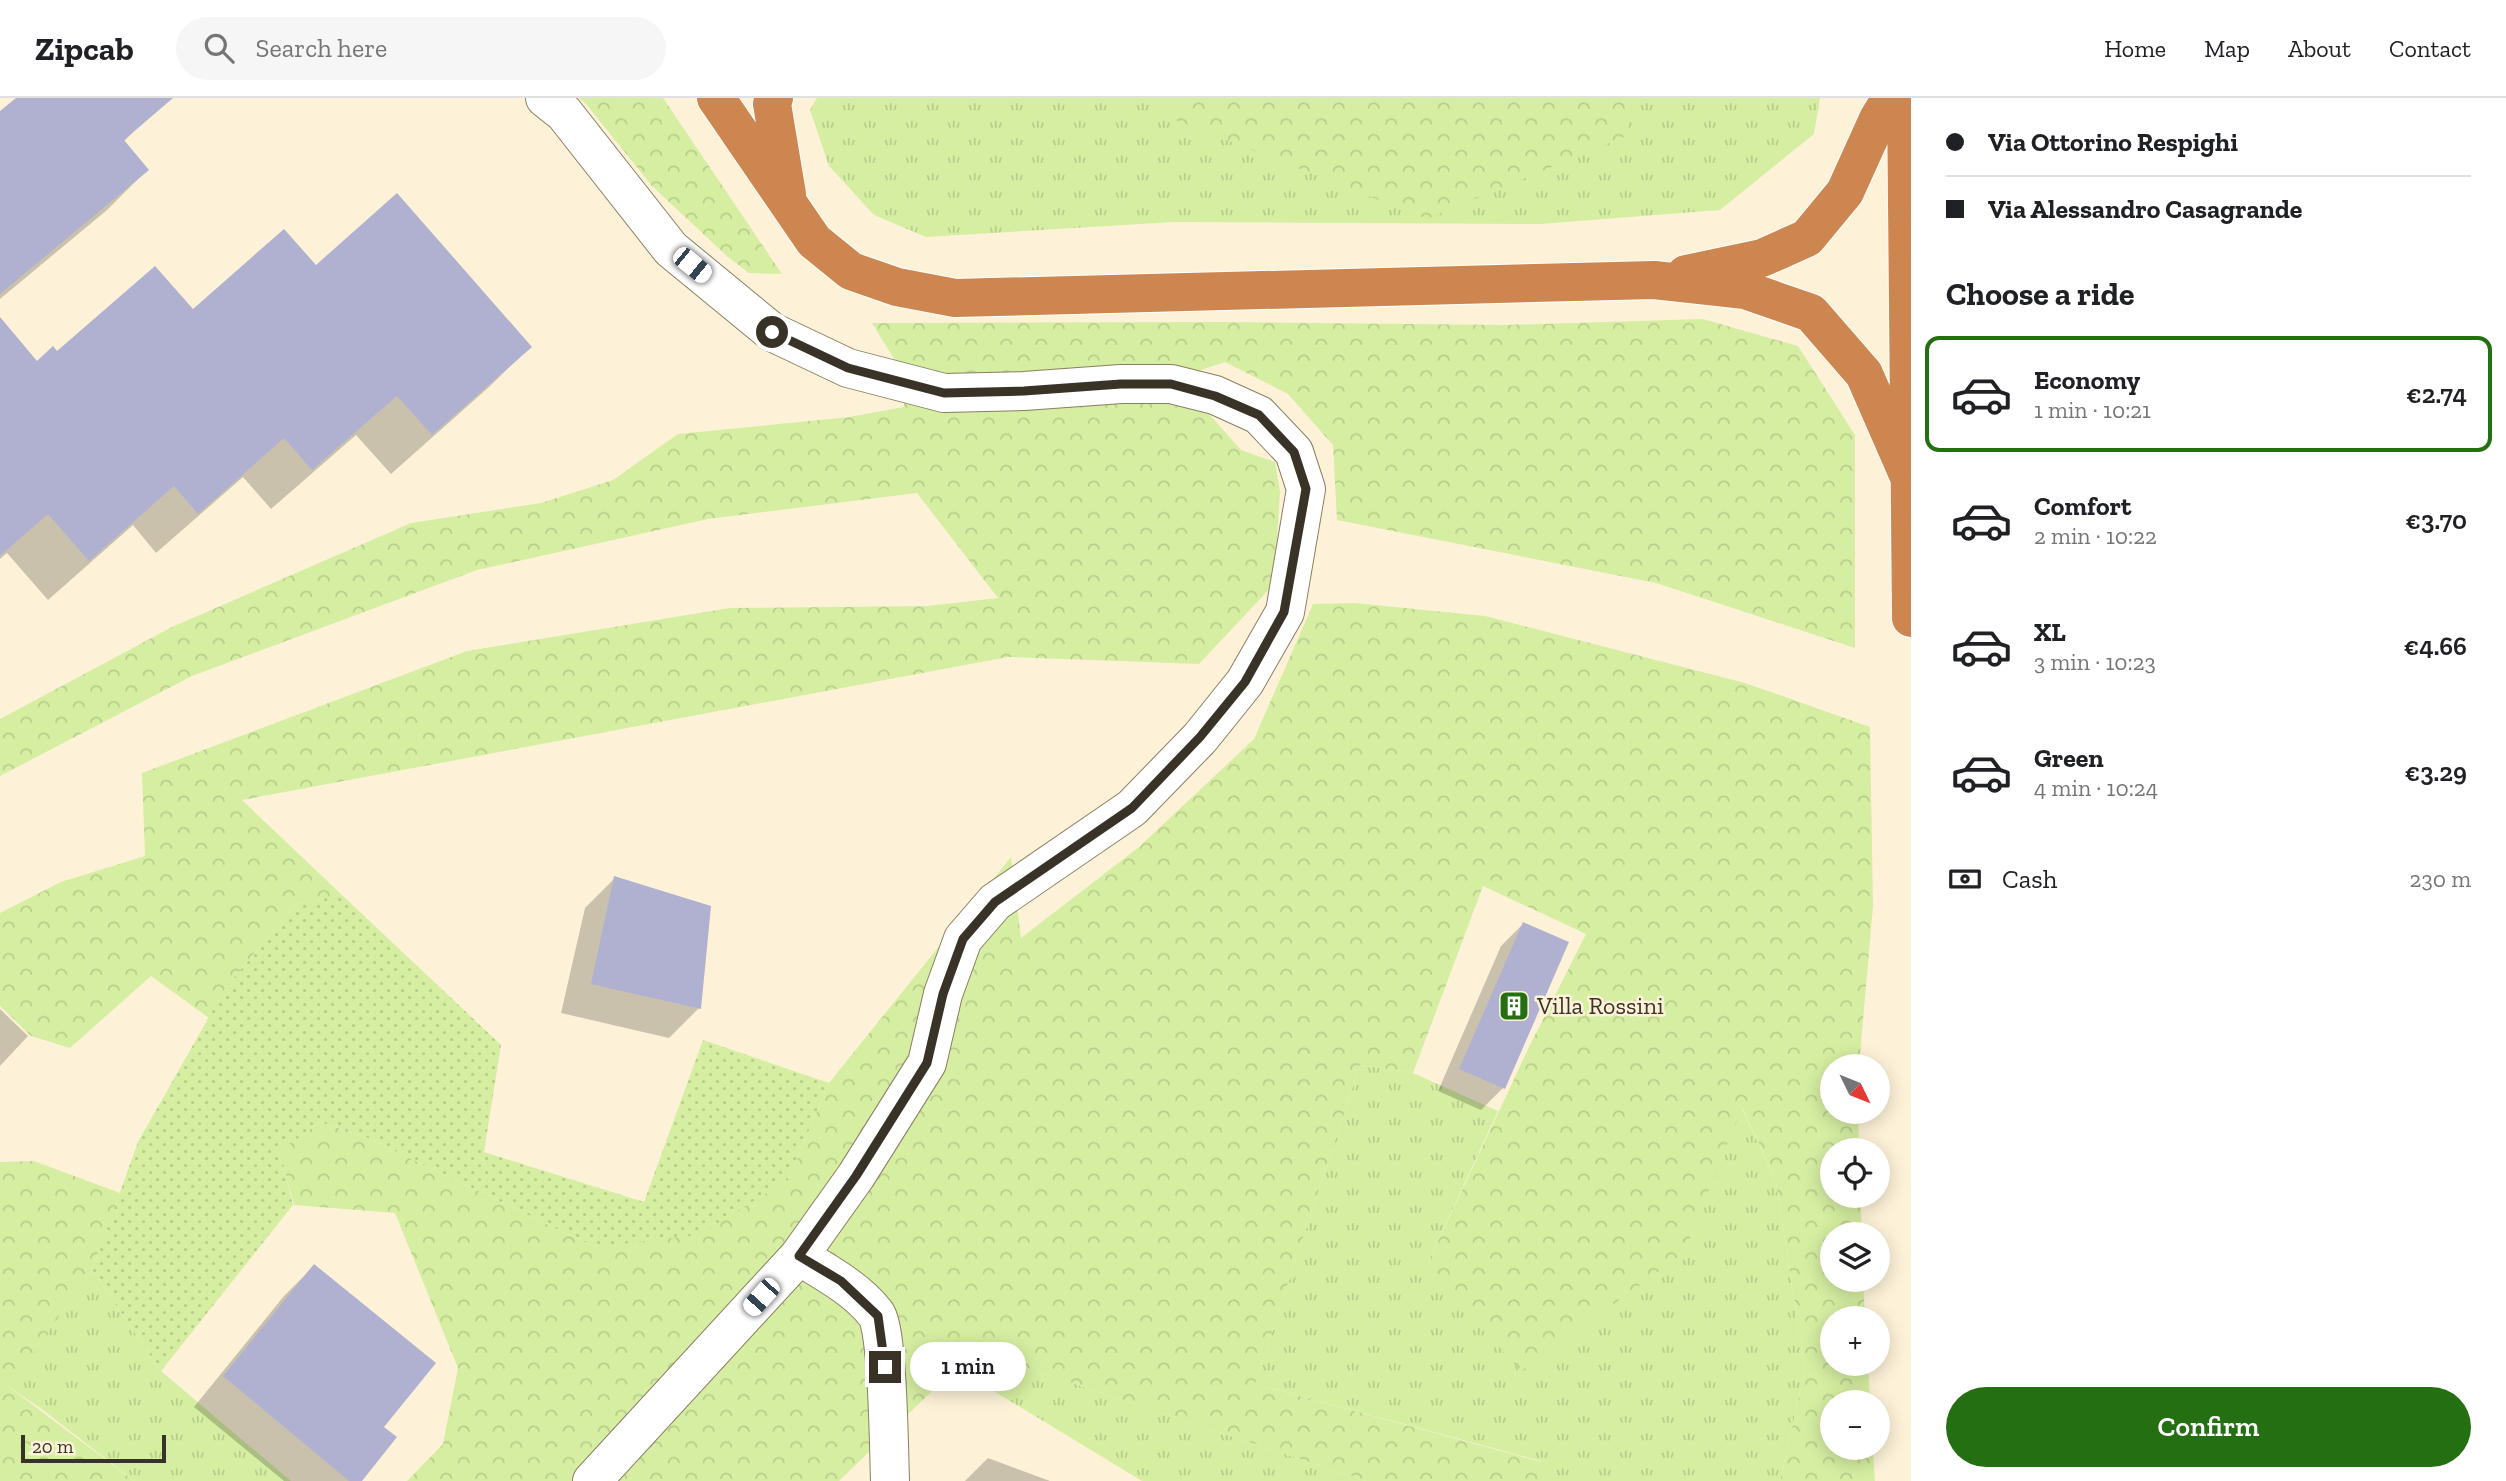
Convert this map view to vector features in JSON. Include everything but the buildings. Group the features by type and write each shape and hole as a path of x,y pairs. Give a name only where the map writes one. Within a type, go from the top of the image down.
{"highway":[{"path":"716,98 814,241 851,271 897,287 955,298 1654,281 1745,290 1811,313 1864,374 1909,477"},
{"path":"774,98 772,104 789,206"},
{"path":"1654,281 1762,258 1807,238 1845,192 1878,119 1891,98"},
{"path":"1906,98 1911,618"}],"street":[{"path":"545,98 564,113 671,249 772,332 848,368 944,393 1171,384 1215,396 1259,415 1294,452 1306,489 1284,612 1245,682 1200,737 1132,808 995,902 963,939 943,994 927,1063 856,1176 799,1256 592,1481"},
{"path":"799,1256 841,1281 878,1316 885,1367 890,1481"}],"green space":[{"path":"579,98 663,98 782,274 749,273 728,257 652,186"},
{"path":"817,98 1820,98 1814,134 1720,210 1540,224 1174,222 926,237 874,215 829,166 810,110"},
{"path":"1191,98 1637,98 1624,137 1427,219 1160,114"},
{"path":"1703,319 1798,346 1855,435 1855,648 1656,583 1337,520 1333,445 1288,394 1225,362 1198,371 1202,406 1241,450 1275,462 1280,492 1274,584 1199,664 1008,657 242,800 342,895 296,904 226,987 209,1018 151,976 70,1048 31,1036 0,1006 0,913 61,882 145,856 142,773 467,651 730,608 927,606 998,598 917,493 708,519 477,570 192,676 0,776 0,719 172,627 411,523 541,503 613,480 678,434 849,417 904,407 904,375 872,323 1225,322 1504,325"},
{"path":"1355,603 1485,616 1745,683 1870,727 1873,906 1860,1054 1820,1054 1820,1124 1858,1124 1859,1138 1820,1138 1820,1208 1861,1208 1861,1222 1820,1222 1820,1292 1864,1292 1864,1306 1820,1306 1820,1376 1869,1376 1869,1390 1820,1390 1820,1460 1874,1460 1875,1481 1780,1481 1805,1370 1776,1182 1742,1107 1684,1253 1521,1371 1425,1269 1529,1047 1586,934 1483,886 1413,1073 1360,1065 1255,1384 1542,1462 1542,1481 1366,1481 961,1346 956,1368 839,1481 407,1481 443,1444 458,1368 395,1213 294,1205 279,1151 320,1122 368,1138 595,1247 788,1180 829,1083 1011,857 1021,938 1139,847 1254,739 1313,604"},
{"path":"342,895 501,1045 484,1152 644,1202 703,1040 829,1083 788,1180 698,1235 595,1247 368,1138 320,1122 280,1151 293,1205 161,1371 92,1270 138,1142 226,987 296,904"},
{"path":"1360,1065 1413,1073 1498,1111 1425,1269 1684,1253 1741,1106 1776,1182 1805,1370 1780,1481 1542,1481 1541,1461 1255,1384"},
{"path":"34,1161 120,1193 92,1270 9,1387 134,1481 0,1481 0,1399 8,1387 0,1387 0,1162"},
{"path":"92,1270 161,1371 291,1481 134,1481 9,1387 0,1399 0,1387 9,1386"},
{"path":"961,1346 1366,1481 1142,1481 956,1368"}],"place":[{"name":"Villa Rossini","path":"1514,1006"}],"route":[{"path":"772,332 848,368 944,393 1171,384 1215,396 1259,415 1294,452 1306,489 1284,612 1245,682 1200,737 1132,808 995,902 963,939 943,994 927,1063 856,1176 799,1256 841,1281 878,1316 885,1367"}]}
